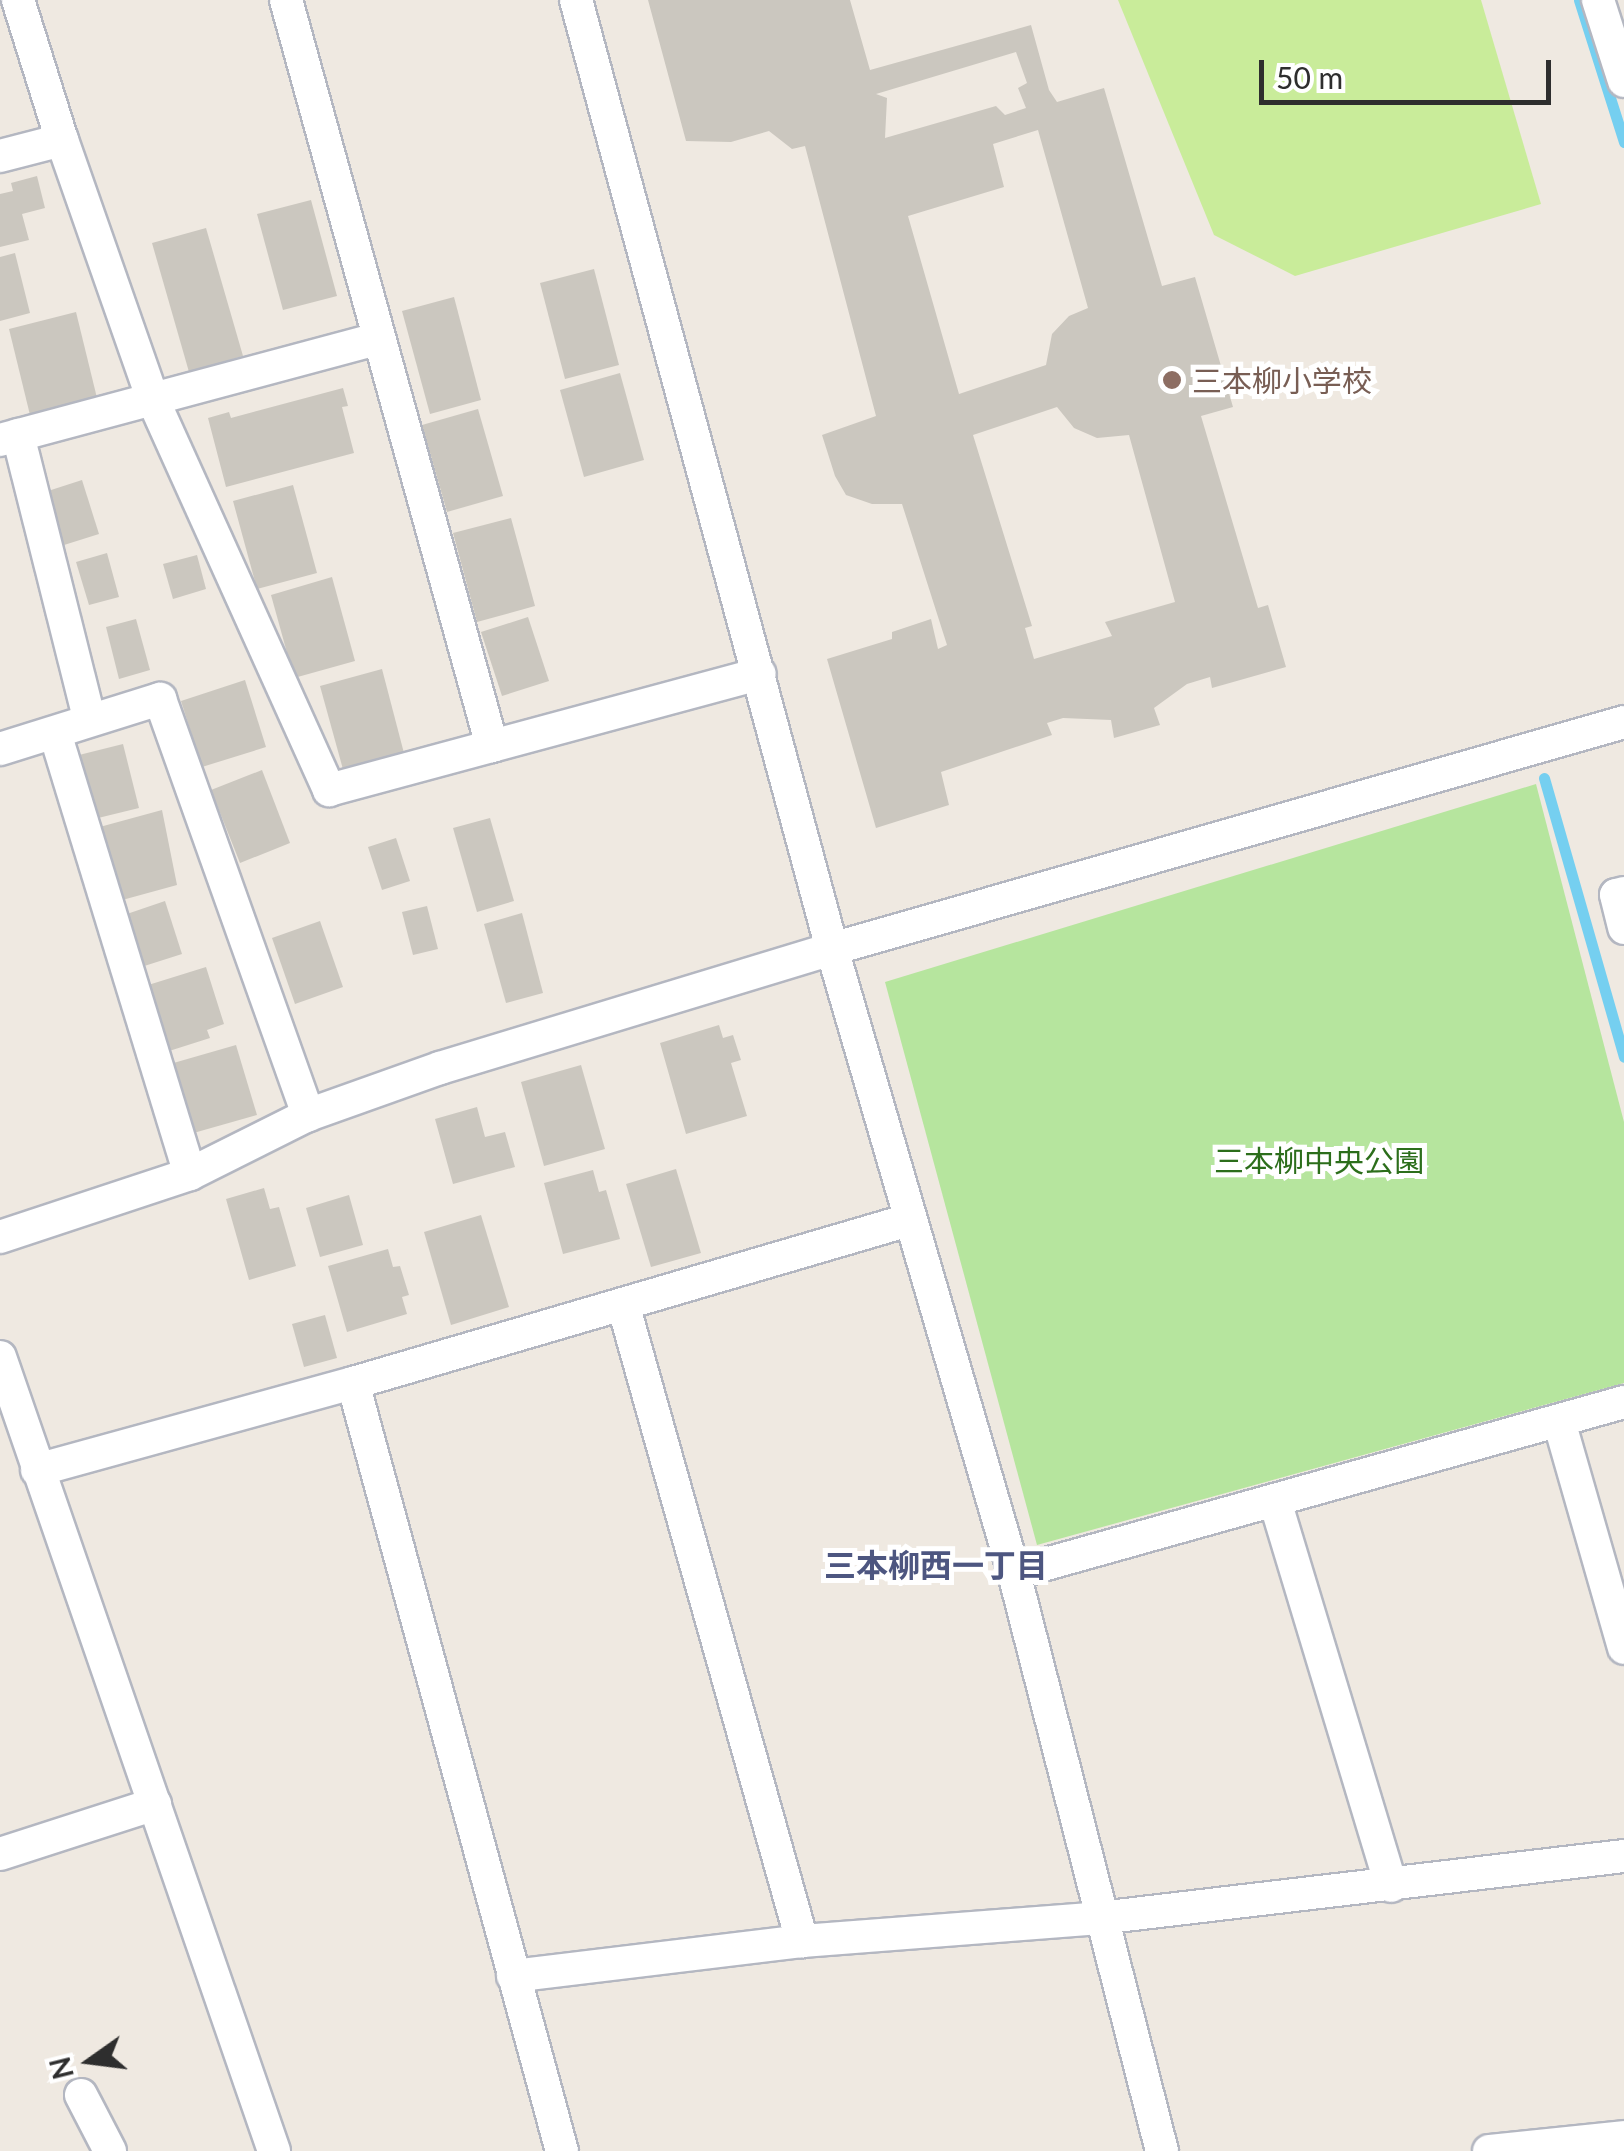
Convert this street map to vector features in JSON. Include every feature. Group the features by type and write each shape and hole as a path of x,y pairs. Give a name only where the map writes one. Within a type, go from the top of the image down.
{"street":[{"path":"18,0 62,140 154,402 329,790 760,674"},
{"path":"286,0 492,746"},
{"path":"576,0 832,949 1014,1573 1162,2151"},
{"path":"1598,0 1624,81"},
{"path":"0,156 62,140"},
{"path":"90,718 9,437 154,402 377,339"},
{"path":"0,748 160,699 308,1115"},
{"path":"0,1237 190,1174 308,1115 440,1068 832,949 1624,722"},
{"path":"55,732 190,1174"},
{"path":"1624,893 1616,895 1624,928"},
{"path":"37,1470 353,1384 909,1220"},
{"path":"623,1304 802,1941"},
{"path":"0,1357 274,2151"},
{"path":"353,1384 562,2151"},
{"path":"1014,1573 1624,1402"},
{"path":"1559,1420 1624,1648"},
{"path":"1275,1500 1392,1886"},
{"path":"0,1854 154,1804"},
{"path":"514,1976 802,1941 1100,1918 1624,1856"},
{"path":"81,2094 110,2151"},
{"path":"1489,2151 1624,2137"}],"green space":[{"path":"1118,0 1481,0 1541,204 1295,276 1214,235"},
{"name":"三本柳中央公園","path":"1536,784 1624,1122 1624,1383 1037,1545 885,982"}],"building":[{"path":"648,0 850,0 870,70 1031,25 1049,90 1057,102 1104,88 1162,286 1195,277 1233,407 1201,416 1258,608 1268,605 1286,667 1212,688 1210,677 1187,684 1154,708 1160,725 1114,738 1111,720 1063,718 1047,723 1052,735 941,772 949,805 876,828 827,659 892,639 892,632 931,619 938,649 947,645 902,504 872,504 846,495 835,476 822,435 876,416 805,146 792,149 769,131 731,142 686,141","holes":["1016,52 1027,83 1018,88 1026,108 1005,115 996,106 885,138 887,98 876,94","1038,130 1088,308 1069,316 1052,334 1046,365 959,394 908,216 1004,187 993,144","1057,407 1074,428 1097,438 1129,435 1175,602 1105,622 1112,636 1034,659 1025,628 1032,626 973,435"]},
{"path":"37,176 45,208 22,214 29,240 0,247 0,194 13,191 11,183"},
{"path":"311,200 337,296 283,310 257,214"},
{"path":"206,228 243,356 189,372 152,243"},
{"path":"15,253 30,313 0,321 0,257"},
{"path":"594,269 619,365 565,379 540,283"},
{"path":"454,297 481,400 430,414 402,311"},
{"path":"76,312 97,398 30,415 9,329"},
{"path":"620,373 644,460 584,477 560,390"},
{"path":"343,388 348,406 342,407 354,453 226,487 208,418 229,412 231,418"},
{"path":"478,409 503,496 447,512 422,425"},
{"path":"82,480 99,534 64,545 48,491"},
{"path":"293,485 317,573 257,589 233,501"},
{"path":"511,518 535,606 477,622 453,533"},
{"path":"107,553 119,597 89,605 76,562"},
{"path":"197,555 206,589 173,599 163,564"},
{"path":"332,577 355,661 294,678 271,595"},
{"path":"528,617 549,681 502,696 481,632"},
{"path":"136,619 150,670 119,679 106,627"},
{"path":"382,669 405,757 344,773 320,686"},
{"path":"245,680 266,747 202,767 181,701"},
{"path":"123,744 139,808 94,819 79,755"},
{"path":"262,770 290,843 240,863 211,790"},
{"path":"162,810 177,885 115,902 96,828"},
{"path":"490,818 514,901 477,912 453,828"},
{"path":"396,838 410,881 382,890 368,847"},
{"path":"165,901 182,954 138,968 121,916"},
{"path":"427,906 438,949 413,955 402,912"},
{"path":"522,913 543,993 506,1003 484,924"},
{"path":"320,921 343,987 295,1004 272,938"},
{"path":"206,967 224,1024 207,1030 210,1038 166,1052 145,986"},
{"path":"719,1025 723,1038 733,1035 741,1060 731,1063 747,1116 686,1134 660,1043"},
{"path":"236,1045 257,1115 190,1134 170,1064"},
{"path":"581,1065 605,1149 544,1166 521,1082"},
{"path":"477,1107 485,1137 505,1132 515,1167 453,1184 435,1119"},
{"path":"676,1169 701,1253 651,1267 626,1184"},
{"path":"593,1170 599,1192 606,1190 620,1239 563,1254 544,1183"},
{"path":"264,1188 270,1209 279,1207 296,1266 249,1280 226,1199"},
{"path":"349,1195 363,1245 320,1257 306,1208"},
{"path":"481,1215 509,1307 451,1325 424,1232"},
{"path":"388,1249 393,1267 400,1266 409,1295 402,1297 407,1314 347,1332 328,1266"},
{"path":"325,1315 337,1358 304,1367 292,1324"}],"waterway":[{"path":"1579,0 1624,142"},
{"path":"1544,778 1624,1057"}],"place":[{"name":"三本柳小学校","path":"1172,380"}],"district":[{"name":"三本柳西一丁目","path":"936,1565"}]}
